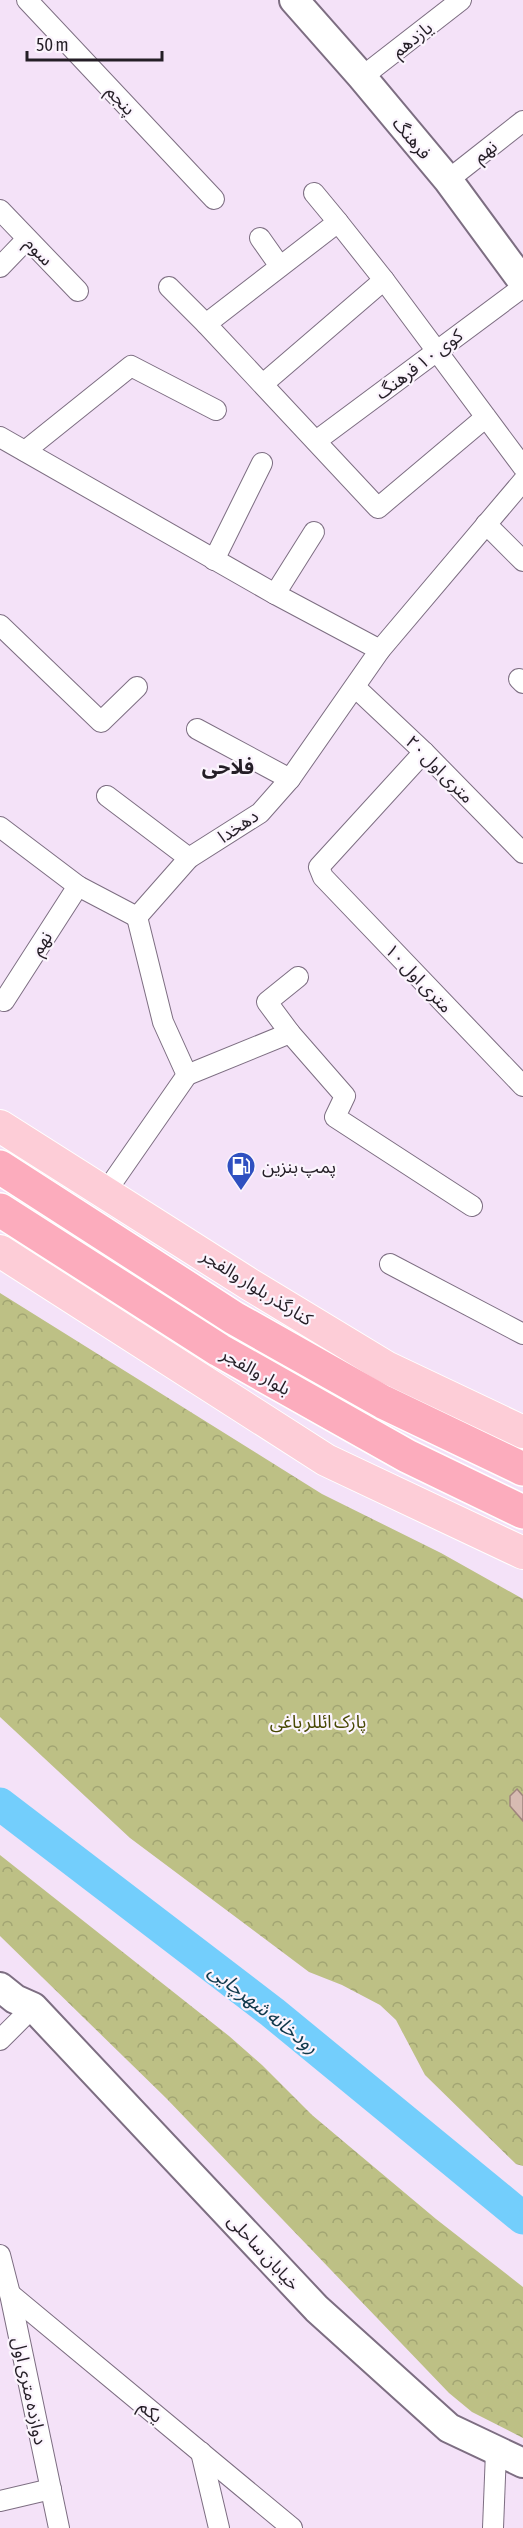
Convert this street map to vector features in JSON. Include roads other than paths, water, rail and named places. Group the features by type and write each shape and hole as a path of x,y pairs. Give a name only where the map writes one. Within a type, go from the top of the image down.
{"highway":[{"name":"بلوار والفجر","path":"0,1167 234,1318 383,1402 523,1469"},
{"name":"بلوار والفجر","path":"0,1210 219,1350 407,1456 523,1512"},
{"path":"407,1456 523,1527"}],"main road":[{"name":"کنارگذر بلوار والفجر","path":"0,1126 387,1367 523,1432"},
{"path":"0,1251 326,1460 523,1553"}],"street":[{"name":"پنجم","path":"27,0 214,199"},
{"name":"فرهنگ","path":"294,0 448,180 523,282"},
{"name":"یازدهم","path":"362,77 461,0"},
{"name":"نهم","path":"448,180 523,121"},
{"path":"314,193 384,280 523,467"},
{"name":"سوم","path":"0,210 78,291"},
{"path":"206,324 279,265 338,222"},
{"path":"260,238 279,265"},
{"path":"0,267 27,239"},
{"path":"263,384 384,280"},
{"path":"169,287 378,508 486,417"},
{"name":"کوی ۱۰ فرهنگ","path":"316,441 523,287"},
{"path":"25,451 131,366 216,410"},
{"path":"0,437 214,560 380,650"},
{"path":"214,560 262,463"},
{"name":"دهخدا","path":"137,917 189,858 260,813 290,779 380,650 523,481"},
{"path":"486,524 523,561"},
{"path":"275,594 314,532"},
{"path":"2,632 101,722 137,687"},
{"name":"۲۰ متری اول","path":"354,687 424,752 523,853"},
{"path":"197,729 290,779"},
{"name":"۱۰ متری اول","path":"424,752 319,867 323,878 523,1086"},
{"path":"106,796 189,858"},
{"path":"0,827 78,886 137,917 163,1022 188,1075"},
{"name":"نهم","path":"4,1001 78,886"},
{"path":"298,976 267,1002 345,1096 335,1117 472,1206"},
{"path":"105,1193 188,1075 291,1033"},
{"path":"390,1264 523,1334"},
{"name":"خیابان ساحلی","path":"0,1964 26,1988 33,2007"},
{"name":"خیابان ساحلی","path":"0,1987 15,1999 33,2007 317,2308 449,2428 523,2463"},
{"path":"0,2040 33,2007"},
{"name":"دوازده متری اول","path":"0,2255 59,2528"},
{"name":"یکم","path":"10,2294 292,2528"},
{"path":"201,2452 219,2528"},
{"path":"493,2528 496,2452"},
{"path":"0,2501 51,2489"}],"waterway":[{"name":"رودخانه شهرچایی","path":"0,1804 272,2012 523,2218"}],"place":[{"name":"پمپ بنزین","path":"241,1192"}],"district":[{"name":"فلاحی","path":"228,766"}],"park label":[{"name":"پارک ائللر باغی","path":"318,1721"}]}
